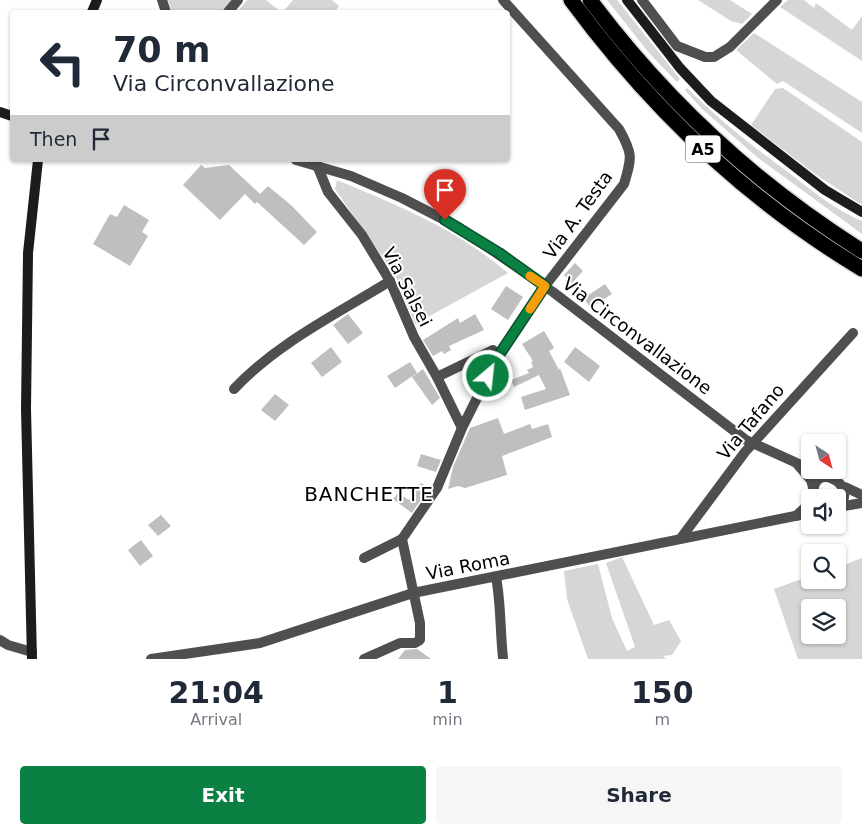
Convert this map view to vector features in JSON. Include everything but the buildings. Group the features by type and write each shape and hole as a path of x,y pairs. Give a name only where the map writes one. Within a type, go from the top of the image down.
{"highway":[{"name":"A5","path":"571,0 619,62 670,118 703,149 768,205 862,270"},
{"name":"A5","path":"590,0 637,59 714,138 779,193 862,251"}],"street":[{"path":"230,10 238,0"},
{"name":"Via A. Testa","path":"402,539 437,488 462,428 497,358 545,286 624,184 630,165 631,150 619,129 503,0"},
{"path":"627,0 680,68 711,101 825,190 862,212"},
{"path":"642,0 677,46 705,57 714,57 730,47 777,0"},
{"path":"0,640 32,656 26,409 28,254 38,162"},
{"path":"38,171 43,162"},
{"name":"Via Circonvallazione","path":"303,162 351,176 402,198 460,228 545,286 720,420 753,443 801,465"},
{"name":"Via Salsei","path":"317,166 328,192 362,235 390,281 414,337 437,377 462,428"},
{"path":"234,389 254,368 274,353 390,281"},
{"name":"Via Tafano","path":"681,538 753,443 853,333"},
{"path":"437,377 493,350 497,358"},
{"name":"Via Circonvallazione","path":"796,463 810,480 813,489"},
{"path":"816,489 818,481 822,479"},
{"name":"Via Circonvallazione","path":"839,479 845,487 862,495"},
{"path":"846,506 862,503"},
{"name":"Via Roma","path":"795,516 801,511"},
{"name":"Via Roma","path":"151,659 260,643 413,593 801,515"},
{"path":"364,558 402,539 420,623 420,640 415,643 400,643 364,659"},
{"path":"496,577 501,601 499,619 503,658"}],"shaded area":[{"path":"168,0 232,0 224,10 171,10"},
{"path":"247,0 266,0 278,10 239,10"},
{"path":"293,0 332,0 339,6 336,10 285,10"},
{"path":"607,0 617,0 680,79 677,82 649,53"},
{"path":"698,0 730,0 752,14 742,24 731,21"},
{"path":"788,0 804,0 814,8 816,3 852,30 862,16 862,61 780,7"},
{"path":"754,33 862,102 862,133 783,81 777,84 736,50"},
{"path":"687,88 761,152 824,199 862,221 862,234 757,157 701,108 685,90"},
{"path":"783,88 862,142 862,205 815,174 751,125 775,89"},
{"path":"337,180 426,219 468,243 508,273 415,324 395,275 335,189"},
{"path":"622,557 654,625 669,620 681,641 672,655 663,656 666,659 588,659 567,599 564,571 598,564 612,618 627,651 635,647 606,563"},
{"path":"862,558 862,659 798,659 774,589 801,579 801,589 846,589 846,564"}],"slow traffic":[{"path":"530,276 545,286 530,309"}],"district":[{"name":"BANCHETTE","path":"369,494"}],"route":[{"path":"445,220 499,253 545,286 497,358 488,376"}]}
